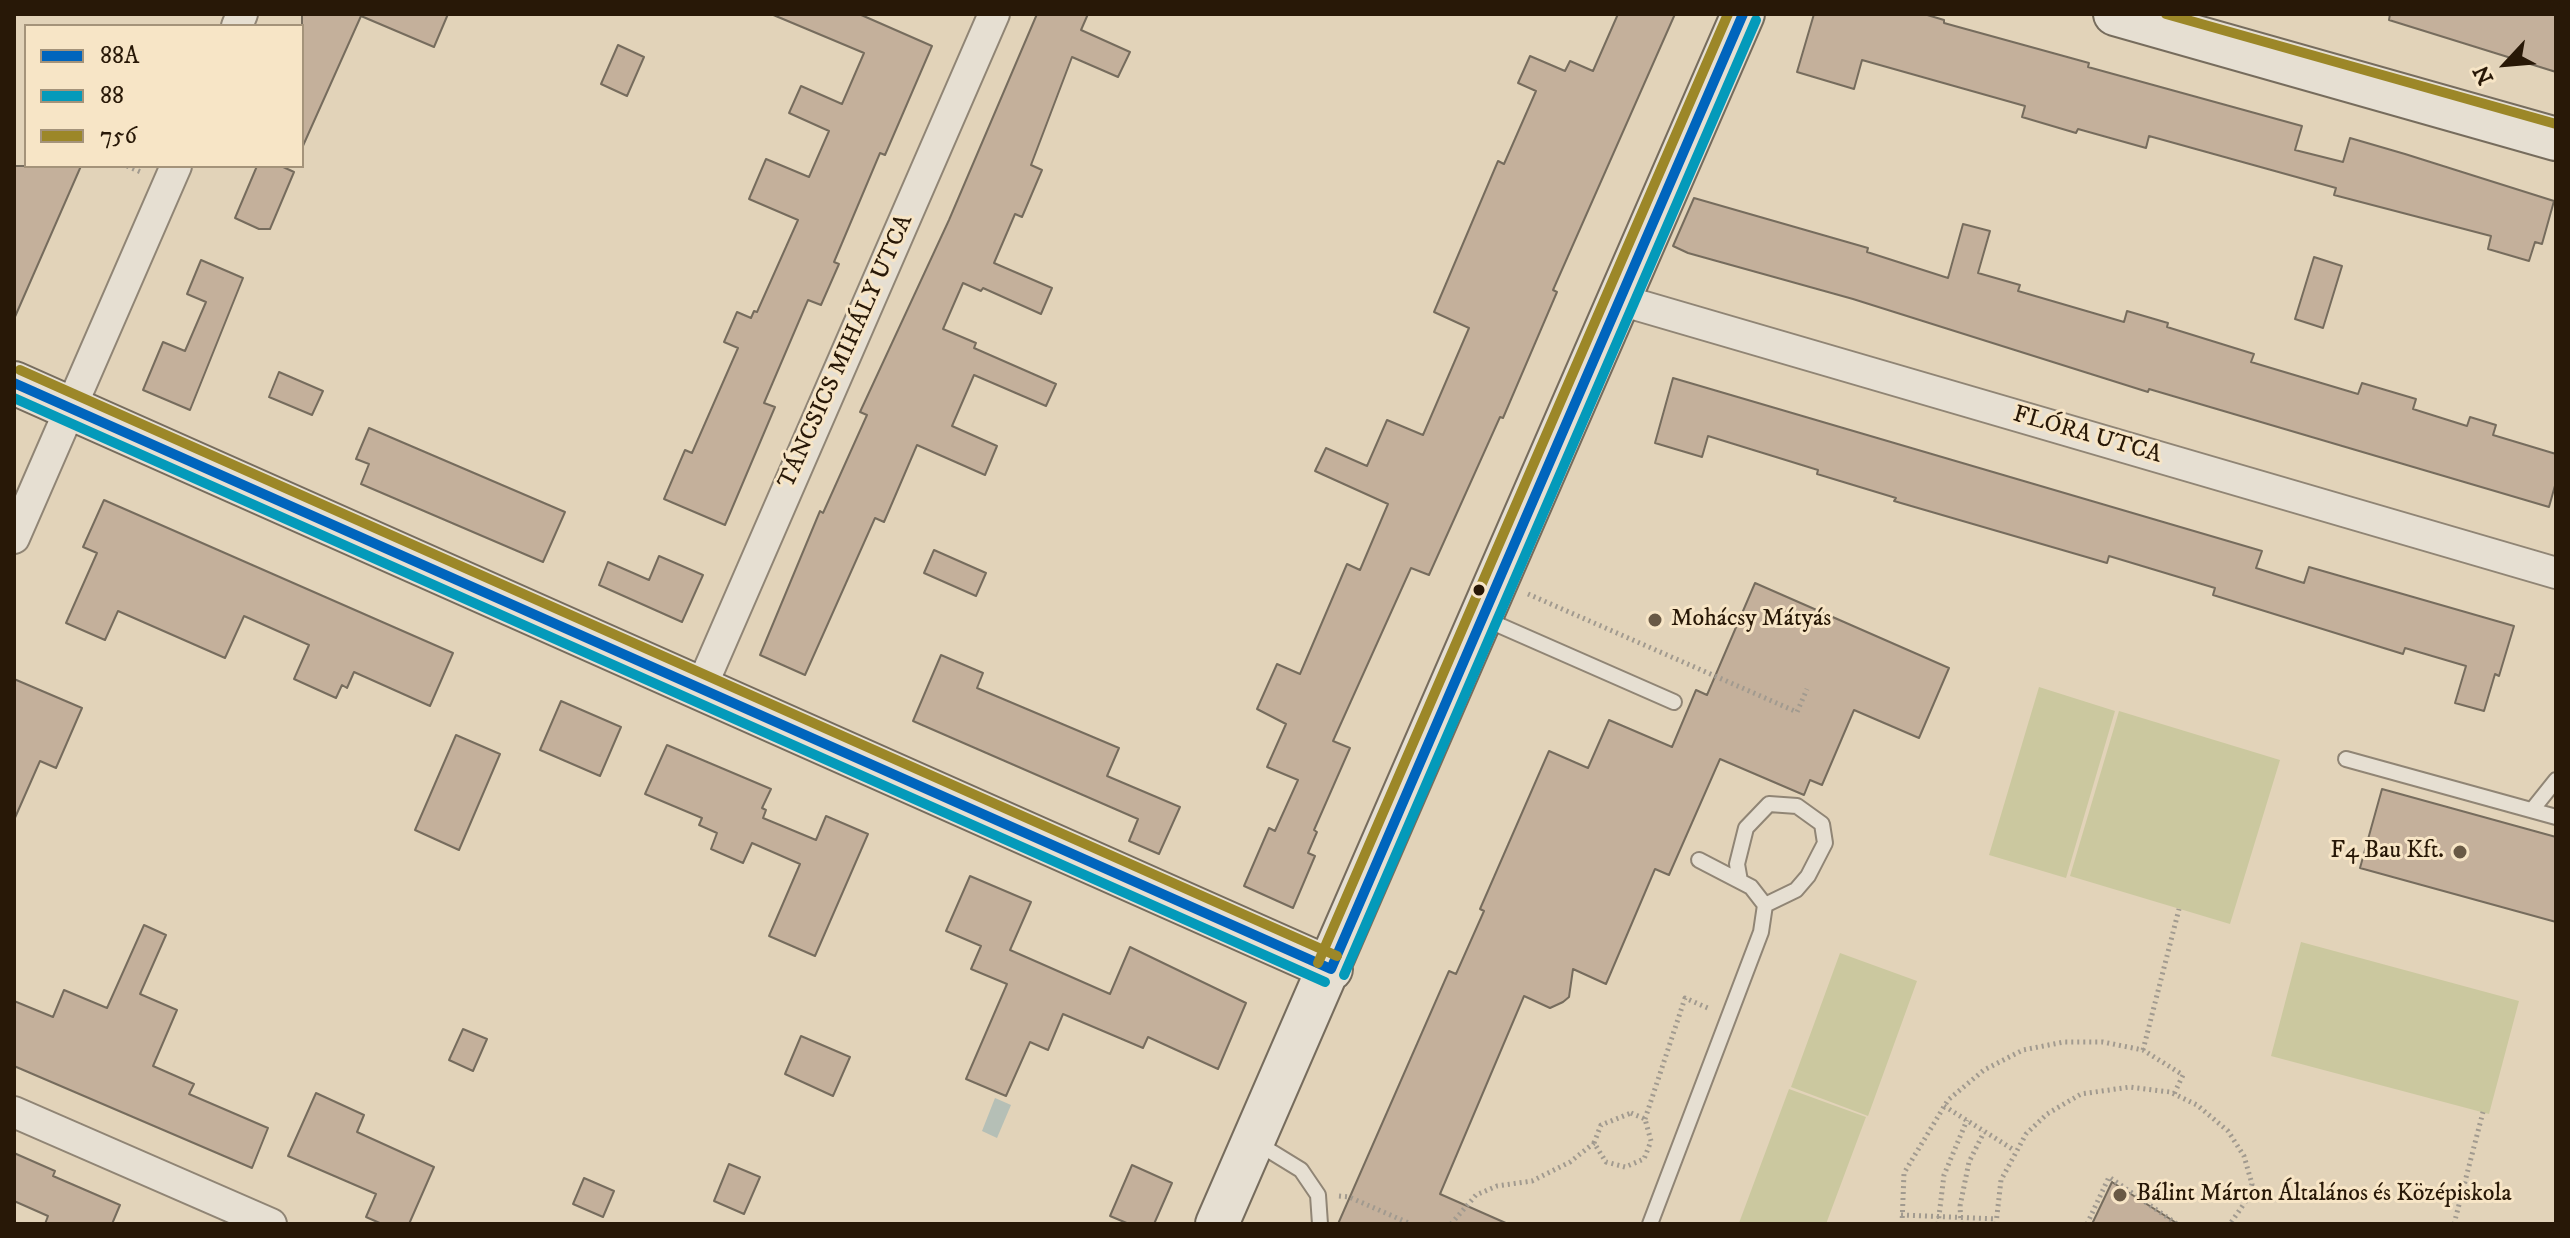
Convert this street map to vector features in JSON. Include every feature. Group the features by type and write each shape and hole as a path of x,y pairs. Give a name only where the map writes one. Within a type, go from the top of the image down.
{"street":[{"name":"TÁNCSICS MIHÁLY UTCA","path":"700,690 994,14"},
{"path":"1217,1224 1331,969 1617,299 1743,14"},
{"path":"2115,14 2556,139"},
{"path":"14,538 175,168"},
{"name":"FLÓRA UTCA","path":"1617,299 2556,573"},
{"path":"14,383 1331,969"},
{"path":"14,1112 271,1224"}],"lane":[{"path":"1481,618 1674,702"},
{"path":"2346,759 2556,817"},
{"path":"2532,810 2556,780"},
{"path":"1740,881 1737,864 1746,828 1769,804 1797,806 1822,824 1825,843 1808,876 1796,890 1765,905"},
{"path":"1650,1224 1761,932 1765,905 1751,887 1699,860"},
{"path":"1254,1141 1301,1170 1318,1195 1320,1224"}],"path":[{"path":"1497,580 1797,712 1807,689"},
{"path":"2143,1050 2179,909"},
{"path":"1594,1143 1606,1162 1625,1167 1644,1159 1651,1141 1645,1119 1685,998 1727,1017"},
{"path":"1902,1224 1904,1173 1944,1106 1984,1070 2023,1050 2064,1042 2103,1042 2143,1050 2183,1075 2174,1094"},
{"path":"1901,1215 1961,1216 1996,1221 2001,1180 2014,1150 2047,1114 2081,1094 2130,1087 2174,1094 2197,1105 2228,1131 2244,1156 2252,1184 2248,1198 2230,1224"},
{"path":"1944,1106 2014,1150"},
{"path":"2454,1224 2483,1112"},
{"path":"1451,1224 1476,1195 1497,1186 1532,1181 1570,1162 1594,1143 1601,1125 1618,1115 1631,1113 1645,1119"},
{"path":"1938,1224 1944,1175 1967,1120"},
{"path":"1961,1224 1969,1162 1984,1132"},
{"path":"2087,1224 2109,1177 2177,1224"},
{"path":"1318,1195 1349,1197 1411,1224"}],"shaded area":[{"path":"2039,687 2115,711 2066,878 1989,855"},
{"path":"2119,711 2280,760 2230,924 2070,876"},
{"path":"2301,942 2519,1001 2489,1114 2271,1056"},
{"path":"1840,953 1917,981 1868,1116 1791,1087"},
{"path":"1789,1089 1866,1117 1826,1224 1739,1223"},
{"path":"995,1098 1011,1105 997,1138 982,1131"}],"building":[{"path":"302,14 448,14 434,47 361,16 304,144"},
{"path":"771,14 859,14 932,46 885,155 880,153 834,262 839,264 821,305 808,300 764,403 775,407 725,525 664,499 685,450 692,453 738,348 724,342 737,312 751,318 754,311 757,312 798,220 749,199 766,159 809,177 829,131 789,113 801,86 842,104 864,53"},
{"path":"1037,14 1088,14 1081,30 1130,52 1118,77 1072,57 1031,165 1042,170 1022,217 1015,214 994,263 1052,288 1041,314 983,288 981,291 963,283 943,329 976,343 974,348 1056,384 1046,406 974,375 952,426 997,446 985,475 917,445 884,522 875,518 805,675 760,655 820,511 823,513 867,415 860,412 949,220"},
{"path":"1618,14 1675,14 1553,290 1557,292 1503,418 1500,417 1429,575 1411,568 1333,741 1350,748 1314,830 1317,832 1308,853 1315,856 1293,908 1244,886 1269,828 1275,831 1298,780 1267,767 1286,724 1257,709 1277,664 1300,674 1347,564 1360,570 1388,504 1315,471 1326,448 1367,466 1387,420 1423,435 1469,328 1434,312 1498,161 1504,164 1536,91 1518,83 1530,56 1565,71 1570,61 1593,71"},
{"path":"1814,14 1924,14 1944,20 1944,23 2089,63 2088,67 2302,126 2295,150 2343,162 2350,138 2554,201 2542,244 2535,242 2529,261 2488,249 2491,236 2334,195 2336,188 2149,136 2146,148 2078,129 2076,133 2022,117 2025,106 1862,60 1854,89 1797,72"},
{"path":"2390,14 2556,14 2556,72 2389,20"},
{"path":"618,45 644,57 627,96 601,84"},
{"path":"14,166 80,168 14,319"},
{"path":"256,168 285,168 294,172 270,229 259,229 235,218"},
{"path":"1694,198 1868,248 1867,252 1948,278 1963,224 1990,231 1978,273 2020,285 2018,291 2124,322 2127,311 2168,323 2167,327 2254,354 2251,362 2358,394 2362,383 2416,399 2413,409 2467,426 2470,417 2496,425 2493,435 2556,454 2556,482 2549,507 2149,389 2148,392 1853,299 1688,253 1673,246"},
{"path":"2314,257 2342,266 2323,328 2295,319"},
{"path":"201,260 243,278 190,410 143,390 163,342 185,351 206,302 187,294"},
{"path":"279,372 323,391 312,415 269,397"},
{"path":"1673,378 2262,551 2256,568 2304,583 2309,567 2514,626 2499,676 2495,674 2484,711 2455,703 2466,666 2405,648 2403,654 2213,595 2215,588 2109,556 2107,563 1894,501 1896,498 1817,474 1818,470 1708,436 1702,457 1655,443"},
{"path":"369,428 565,512 543,562 361,484 369,464 356,459"},
{"path":"104,500 453,653 430,706 354,672 347,688 342,685 336,698 294,679 309,645 244,616 225,658 118,611 105,640 66,623 97,553 83,547"},
{"path":"934,550 986,573 976,596 924,573"},
{"path":"659,556 703,575 682,622 599,585 608,562 649,580"},
{"path":"1755,583 1949,668 1919,738 1854,710 1822,785 1810,780 1804,795 1720,759 1669,875 1655,869 1606,984 1573,969 1569,997 1563,1002 1550,1008 1524,996 1440,1194 1508,1224 1338,1224 1449,971 1456,974 1484,911 1480,909 1549,751 1588,768 1609,720 1672,747 1696,690 1707,695"},
{"path":"941,655 983,673 977,688 1119,748 1107,776 1180,807 1159,854 1129,841 1138,819 913,721"},
{"path":"14,679 82,708 56,768 40,761 14,820"},
{"path":"561,701 621,727 600,776 540,750"},
{"path":"456,735 500,754 459,850 415,830"},
{"path":"667,745 771,789 762,808 766,810 763,818 816,840 826,816 868,834 815,956 769,936 800,864 752,843 743,863 711,849 717,833 699,825 702,818 645,794"},
{"name":"F4 Bau Kft.","path":"2382,789 2556,837 2556,922 2360,868"},
{"path":"970,876 1031,902 1010,950 1110,994 1130,947 1246,1003 1218,1069 1148,1037 1143,1048 1063,1014 1048,1050 1030,1042 1006,1096 966,1079 1007,984 971,969 981,946 946,931"},
{"path":"144,925 166,935 140,994 177,1010 153,1066 194,1084 189,1094 268,1128 252,1168 14,1066 14,1001 53,1017 64,990 107,1008"},
{"path":"463,1029 487,1039 473,1071 449,1060"},
{"path":"801,1036 850,1057 833,1096 785,1074"},
{"path":"316,1093 364,1115 357,1132 434,1167 409,1224 382,1224 366,1217 376,1194 288,1156"},
{"path":"14,1153 55,1171 53,1176 120,1205 112,1224 45,1224 48,1216 14,1201"},
{"path":"729,1164 760,1177 744,1214 714,1201"},
{"path":"1132,1165 1172,1183 1154,1224 1129,1224 1110,1216"},
{"path":"584,1178 614,1191 603,1217 573,1204"},
{"name":"Bálint Márton Általános és Középiskola","path":"2112,1182 2178,1224 2092,1224"}],"transit line":[{"name":"756","path":"1318,963 1728,14"},
{"name":"88A","path":"1331,969 1743,14"},
{"name":"756","path":"2166,14 2556,124"},
{"name":"88","path":"1344,975 1756,20"},
{"name":"756","path":"20,370 1337,956"},
{"name":"88A","path":"14,383 1331,969"},
{"name":"88","path":"14,398 1325,982"}],"place":[{"name":"Mohácsy Mátyás","path":"1655,620"},
{"name":"F4 Bau Kft.","path":"2460,852"},
{"name":"Bálint Márton Általános és Középiskola","path":"2120,1195"}]}
